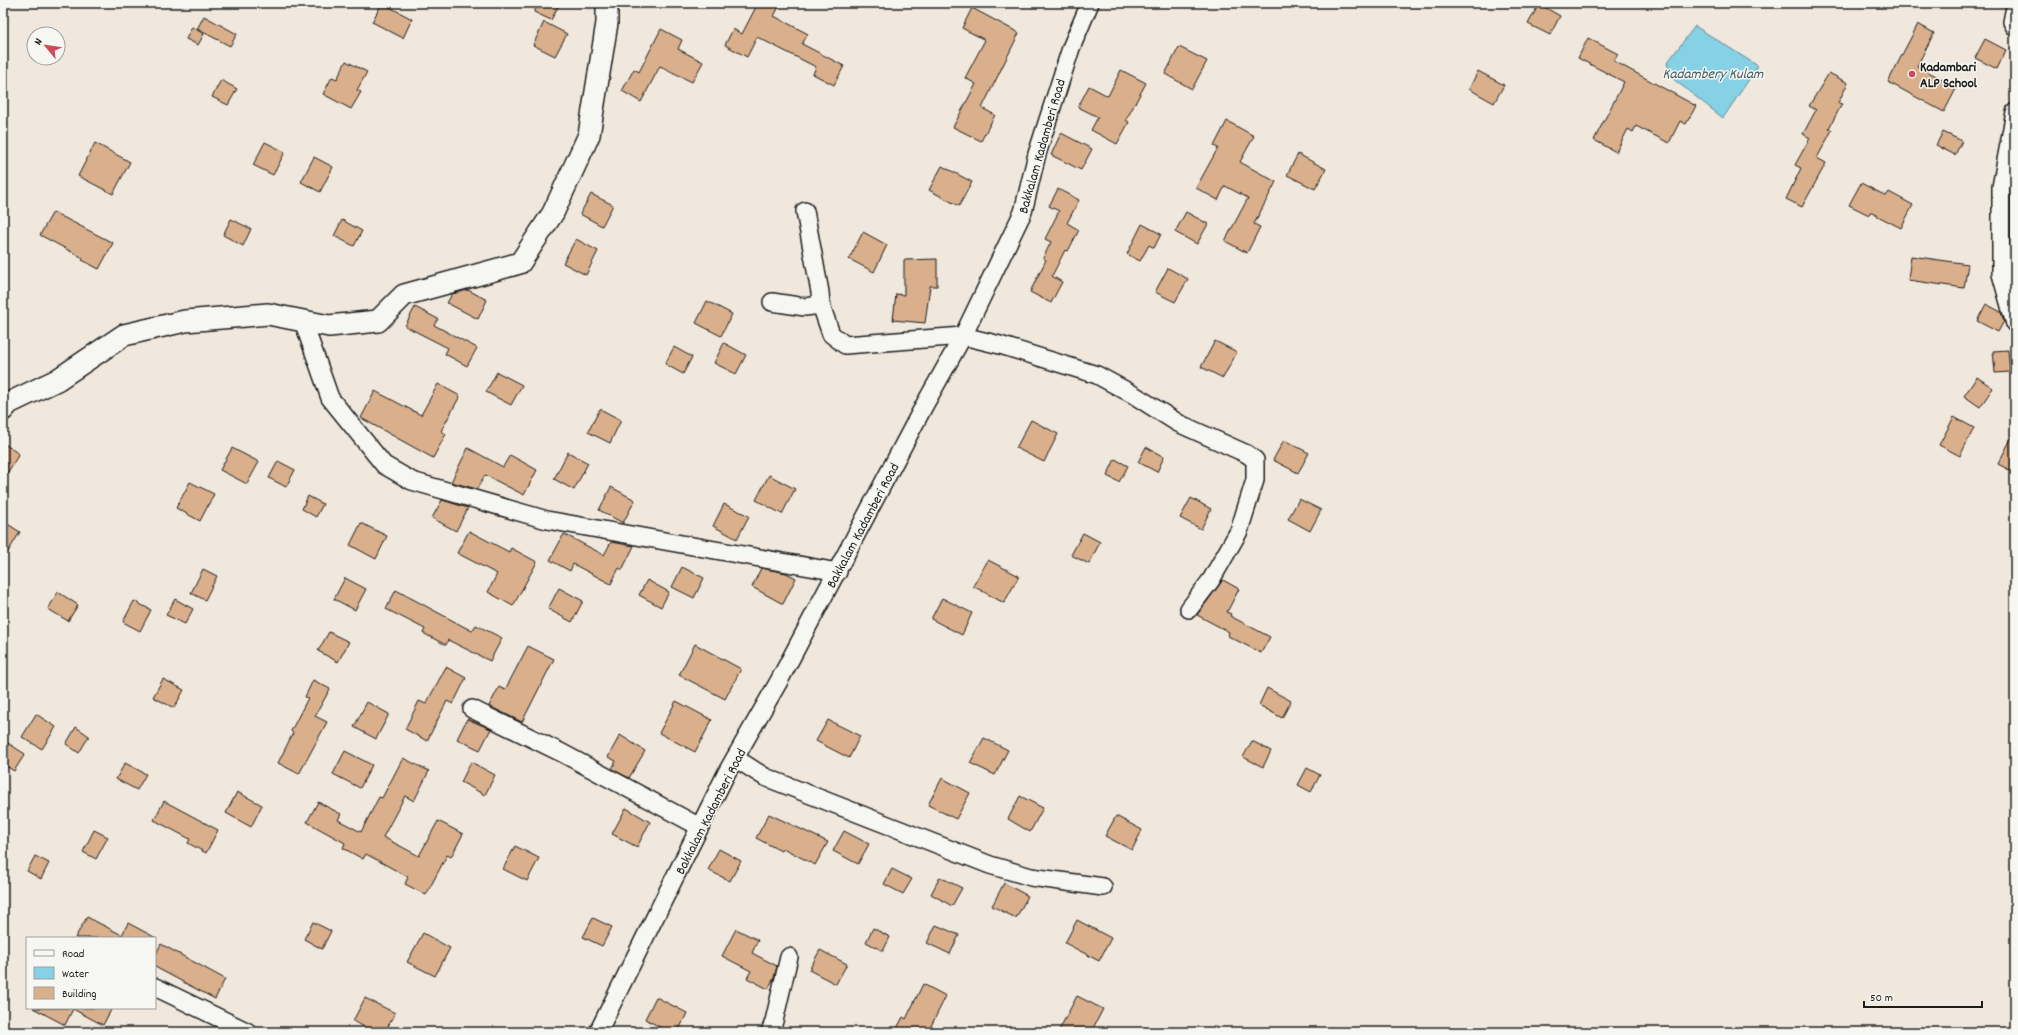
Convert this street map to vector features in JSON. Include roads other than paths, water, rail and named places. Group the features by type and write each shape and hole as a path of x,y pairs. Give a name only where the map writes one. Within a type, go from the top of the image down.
{"street":[{"path":"3,410 9,403 56,380 124,335 185,321 268,314 329,326 378,321 404,295 520,264 552,213 589,135 606,23 607,3"},
{"name":"Bakkalam Kadamberi Road","path":"598,1032 735,758 838,572 925,404 963,336 1023,212 1037,154 1068,56 1090,3"},
{"path":"2015,7 2012,22 2015,27"},
{"path":"2015,112 2001,187 2001,274 2015,324"},
{"path":"805,211 821,305 831,334 845,345 963,336 1007,347 1097,375 1134,395 1178,423 1247,454 1255,460 1254,480 1239,531 1211,580 1190,609"},
{"path":"772,302 805,307 821,305"},
{"path":"303,321 330,398 384,465 412,481 546,520 838,572"},
{"path":"472,709 562,752 700,827"},
{"path":"735,758 765,777 990,865 1031,877 1103,887"},
{"path":"770,1032 789,957"},
{"path":"156,986 248,1032"}],"water":[{"name":"Kadambery Kulam","path":"1695,26 1758,66 1723,118 1672,78 1667,63"}],"place":[{"name":"Kadambari ALP School","path":"1912,74"}]}
